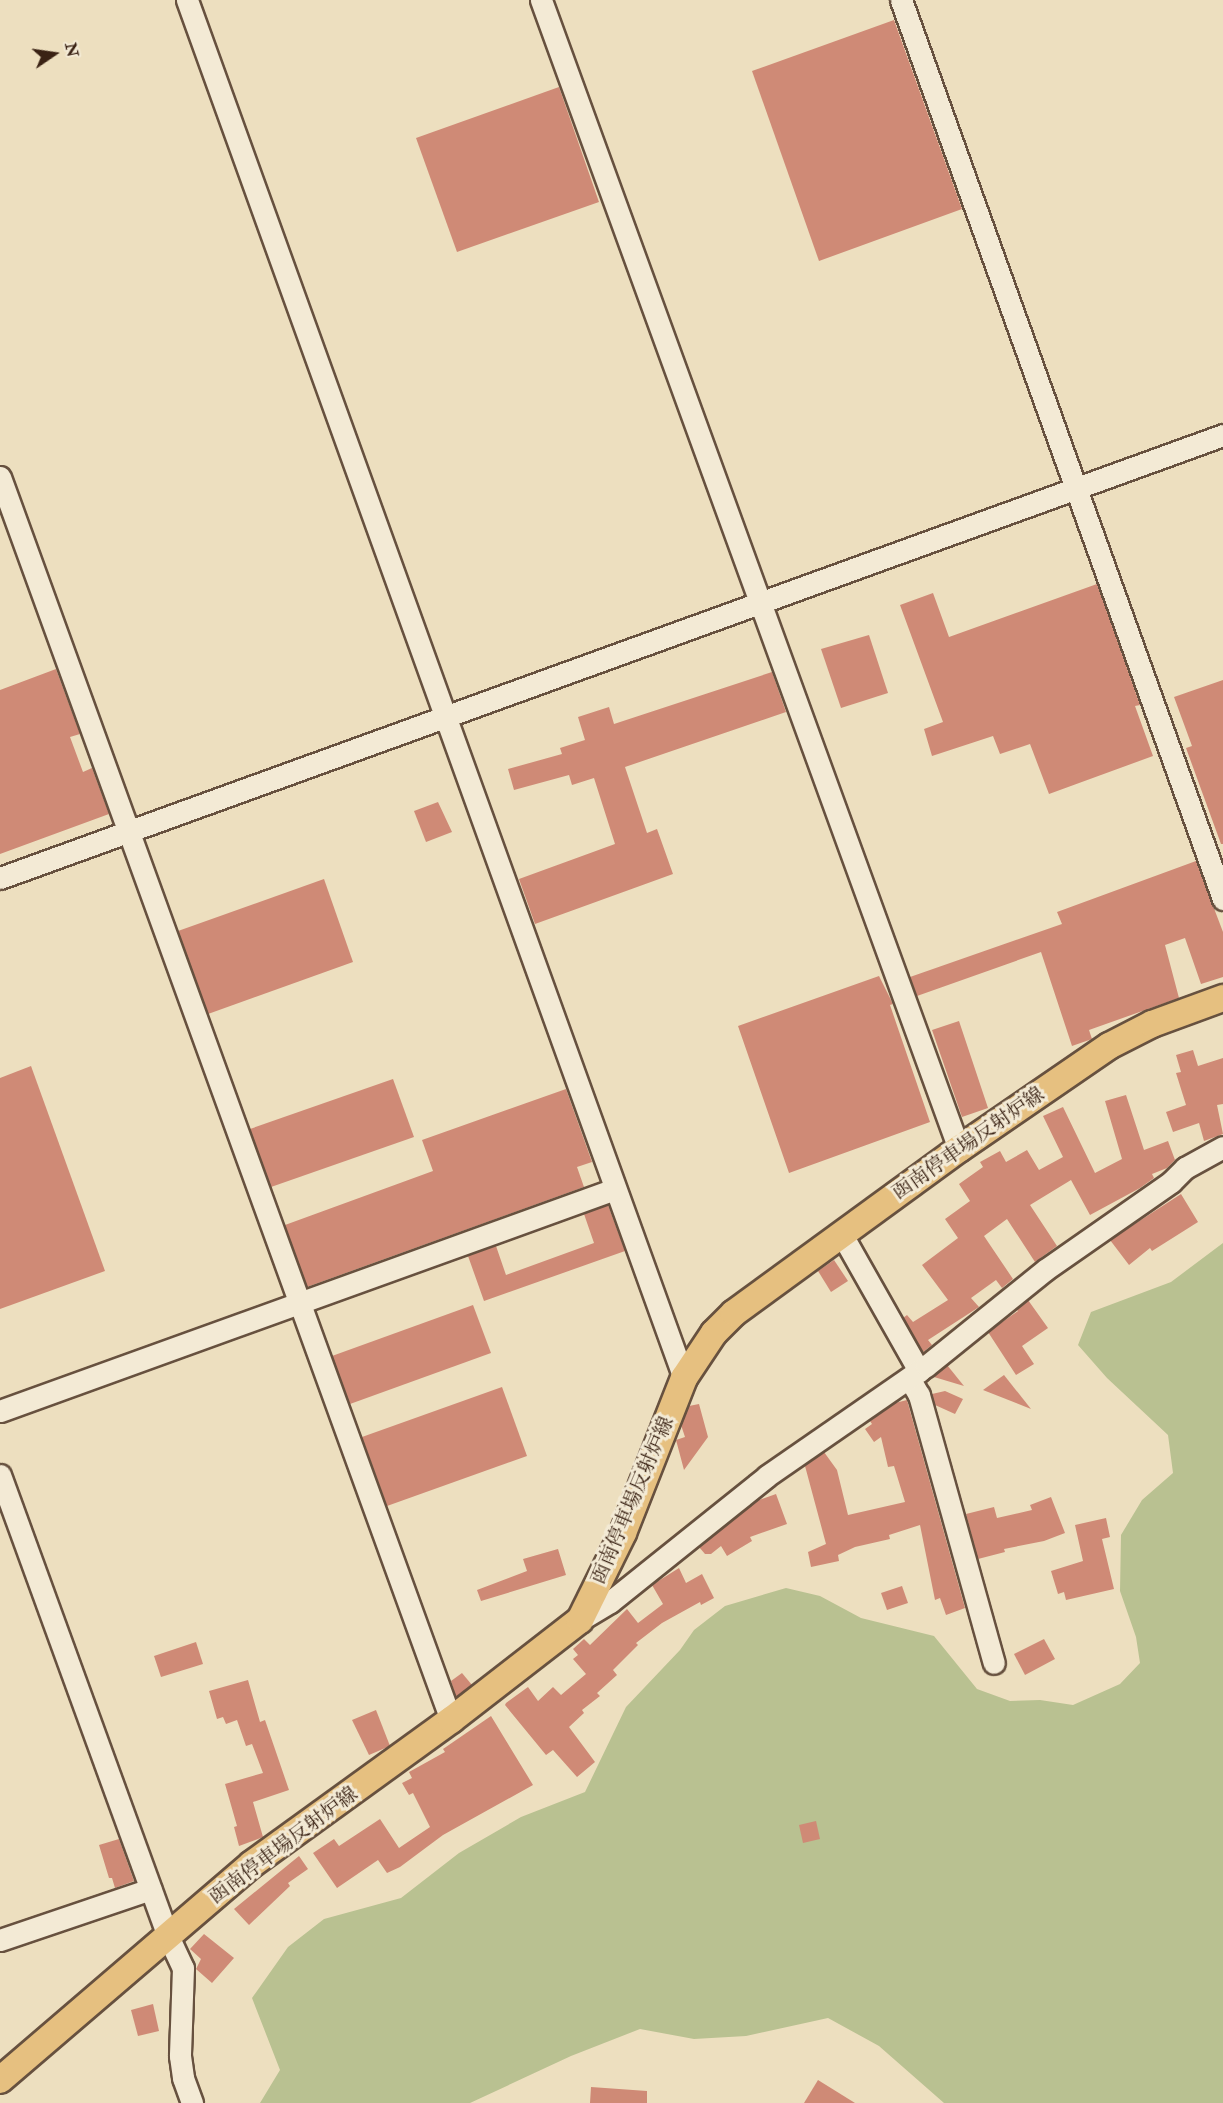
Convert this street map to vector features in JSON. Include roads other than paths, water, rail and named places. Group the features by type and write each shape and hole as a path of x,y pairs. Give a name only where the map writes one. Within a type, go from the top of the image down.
{"main road":[{"name":"函南停車場反射炉線","path":"0,2080 252,1864 452,1720 580,1620 623,1533 684,1378 714,1333 734,1313 841,1233 1109,1046 1152,1024 1223,998"}],"street":[{"path":"187,0 684,1378"},
{"path":"541,0 959,1149"},
{"path":"901,0 1223,899"},
{"path":"0,878 1223,435"},
{"path":"0,477 452,1720"},
{"path":"580,1620 610,1602 767,1476 914,1375 1045,1270 1171,1182 1185,1168 1223,1147"},
{"path":"0,1411 615,1189"},
{"path":"841,1233 914,1375 994,1663"},
{"path":"0,1475 152,1889 177,1928 185,1976 180,2056 183,2078 192,2103"},
{"path":"0,1940 152,1889"}]}
